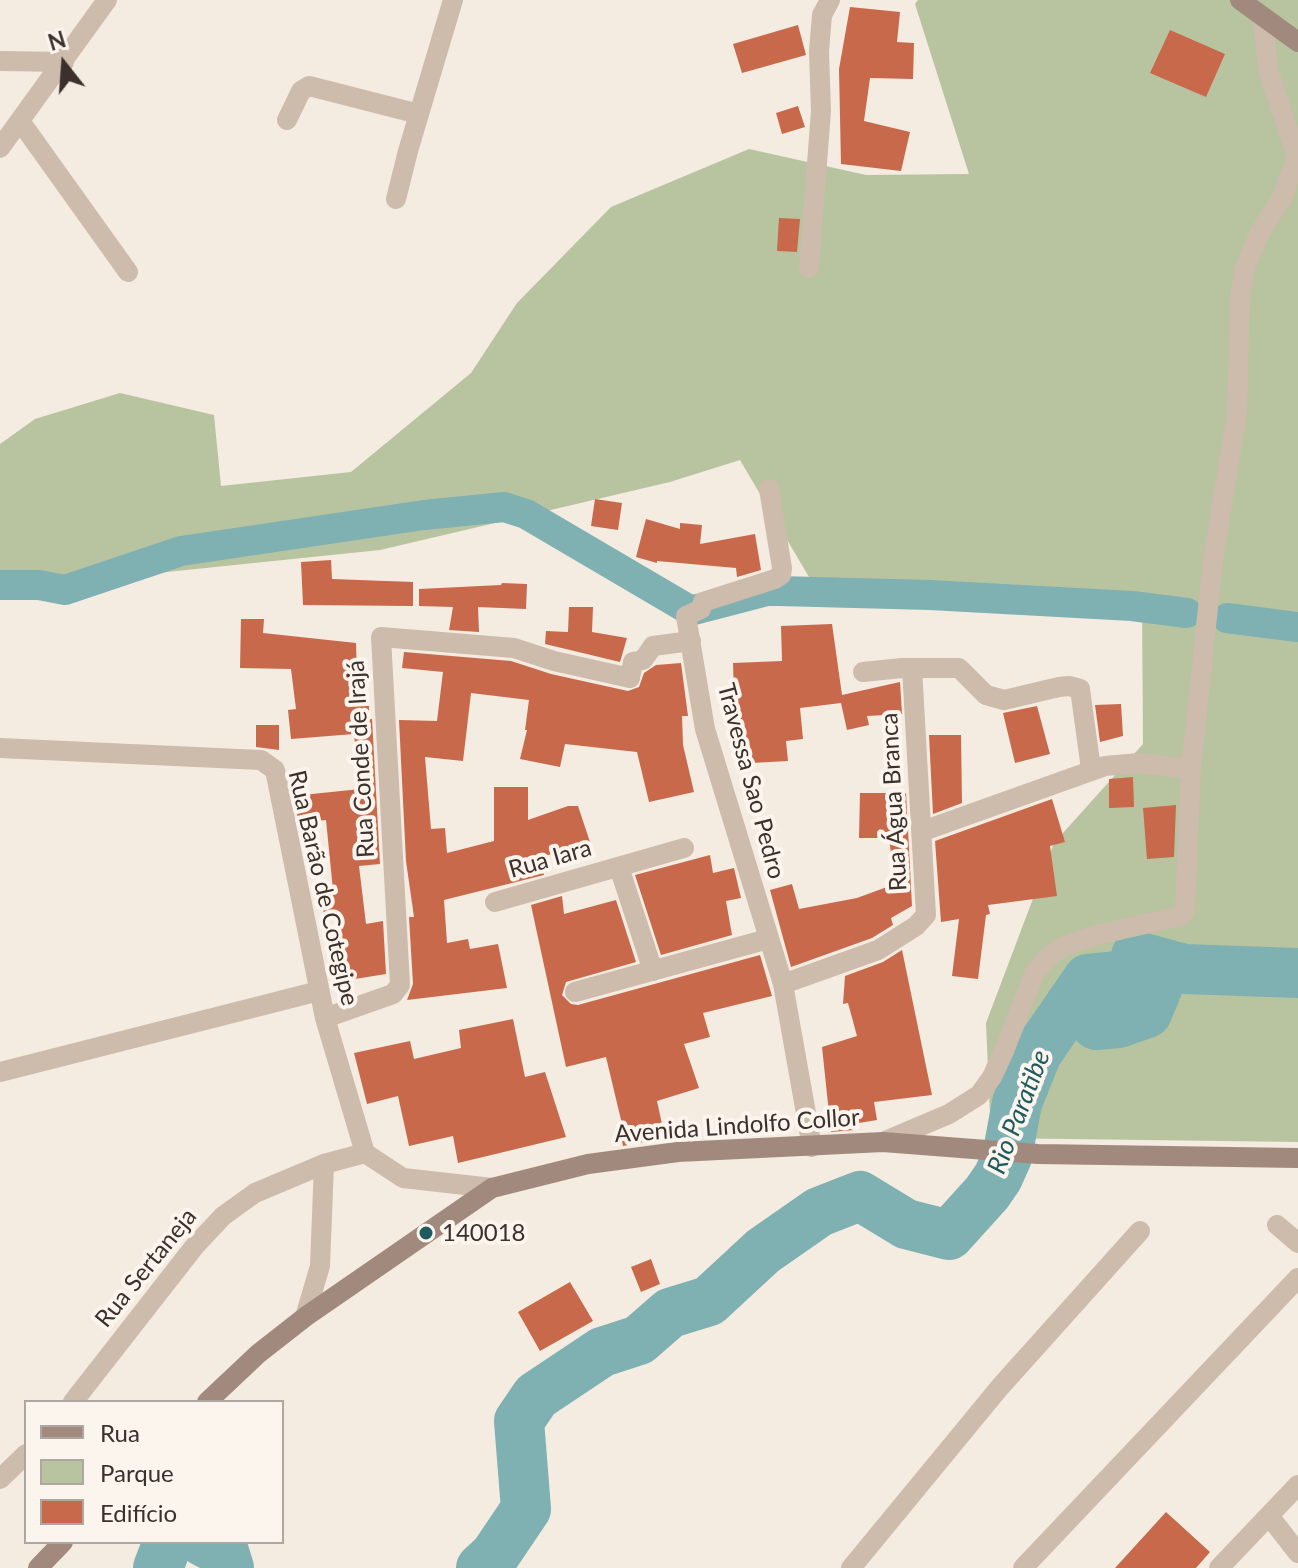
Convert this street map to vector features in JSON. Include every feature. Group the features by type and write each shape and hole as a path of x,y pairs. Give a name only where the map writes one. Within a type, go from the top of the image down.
{"main road":[{"path":"1240,0 1298,42"},
{"name":"Avenida Lindolfo Collor","path":"209,1400 259,1353 305,1317 492,1188 588,1164 663,1154 883,1142 1038,1154 1298,1158"},
{"path":"38,1568 61,1544"}],"street":[{"path":"0,148 107,0"},
{"path":"396,199 453,0"},
{"path":"809,268 821,111 821,27 822,15 830,0"},
{"path":"883,1142 949,1114 979,1095 992,1077 1034,974 1046,959 1062,947 1097,935 1180,916 1185,910 1191,769 1213,560 1237,413 1240,297 1250,256 1260,232 1282,198 1297,156 1268,70 1263,17"},
{"path":"0,61 64,62"},
{"path":"287,120 301,91 309,86 419,114"},
{"path":"20,121 128,272"},
{"name":"Travessa Sao Pedro","path":"769,489 781,575 703,602 701,609 686,616 705,729 783,984 812,1147"},
{"name":"Rua Conde de Irajá","path":"325,1018 393,994 400,985 381,637 514,648 554,661 630,678 633,662 643,660 653,646 691,641"},
{"name":"Rua Água Branca","path":"783,984 878,950 916,926 926,915 912,668"},
{"path":"863,672 959,668 986,695 1004,700 1059,687 1080,689 1091,769"},
{"name":"Rua Barão de Cotegipe","path":"0,748 261,760 275,770 325,1018 365,1153"},
{"path":"923,831 1091,769 1139,763 1191,769"},
{"name":"Rua Iara","path":"495,902 684,848"},
{"name":"Rua Iara","path":"619,867 653,971"},
{"path":"575,992 768,939"},
{"path":"0,1072 319,991"},
{"path":"365,1153 403,1178 492,1188"},
{"name":"Rua Sertaneja","path":"75,1400 194,1247 223,1216 255,1193 324,1164 365,1153"},
{"path":"305,1317 320,1266 324,1164"},
{"path":"1277,1225 1298,1243"},
{"path":"851,1568 1000,1387 1140,1231"},
{"path":"1023,1568 1298,1278"},
{"path":"0,1479 24,1456"},
{"path":"1219,1568 1298,1485"},
{"path":"1270,1517 1298,1553"}],"green space":[{"path":"918,0 1298,0 1298,1142 991,1138 986,1023 1054,843 1143,744 1142,598 809,577 740,460 670,482 380,550 99,579 0,584 0,444 35,419 120,393 214,415 221,486 351,472 471,373 517,303 611,207 749,149 866,175 969,174 915,4"}],"building":[{"path":"850,7 900,12 897,42 914,43 913,79 870,78 864,121 910,132 901,171 841,164 839,69"},
{"path":"798,25 806,55 742,73 733,44"},
{"path":"1170,30 1225,54 1206,97 1150,73"},
{"path":"798,106 805,127 782,134 776,113"},
{"path":"779,218 800,219 797,252 777,251"},
{"path":"595,499 622,503 618,530 591,526"},
{"path":"646,519 680,529 680,523 702,525 700,544 755,534 761,570 737,577 736,568 657,563 636,557"},
{"path":"331,560 332,579 413,582 413,606 303,605 301,562"},
{"path":"527,584 526,609 478,607 479,632 449,630 453,607 419,606 419,589"},
{"path":"569,607 593,607 592,632 627,638 620,662 545,644 546,631 568,632"},
{"path":"241,619 264,619 263,633 356,643 358,706 369,706 369,719 372,719 380,864 359,866 366,924 383,921 386,974 336,982 332,958 343,956 337,914 324,916 321,892 333,890 326,820 299,823 293,796 360,789 354,734 291,739 288,710 296,709 291,669 240,668"},
{"path":"832,624 842,695 900,682 902,714 867,716 869,725 847,730 841,703 800,708 803,739 786,741 788,761 751,763 750,745 741,746 725,694 734,694 733,663 782,661 781,626"},
{"path":"404,652 511,661 551,674 628,691 639,687 644,673 656,665 681,663 688,716 682,716 683,745 694,792 649,802 637,752 565,744 560,767 520,759 527,730 529,700 471,693 463,761 425,757 431,829 445,828 447,853 494,841 494,787 528,787 528,820 568,806 578,806 590,842 539,858 544,875 444,900 447,943 468,939 470,949 498,944 507,988 407,1000 413,984 409,917 414,917 406,861 399,720 437,721 443,672 402,668"},
{"path":"1121,704 1123,736 1100,742 1095,705"},
{"path":"1037,706 1050,754 1015,763 1003,713"},
{"path":"256,725 279,725 279,750 256,747"},
{"path":"929,735 961,735 962,803 933,814"},
{"path":"1133,777 1134,807 1109,808 1109,779"},
{"path":"860,793 906,793 912,906 891,918 893,925 872,938 791,967 770,890 792,884 799,909 857,898 895,884 889,838 859,838"},
{"path":"1052,799 1065,842 1050,846 1057,896 988,905 990,914 986,915 978,979 952,976 959,919 941,922 935,841"},
{"path":"1176,805 1174,857 1147,859 1143,808"},
{"path":"710,855 713,873 734,868 741,898 726,901 732,935 661,955 635,875"},
{"path":"562,896 564,914 616,900 636,962 566,982 562,995 571,1004 578,1005 760,955 772,996 703,1013 710,1037 684,1044 699,1088 657,1101 665,1138 623,1146 619,1125 622,1124 606,1057 566,1067 531,905"},
{"path":"902,950 932,1095 874,1102 877,1120 853,1124 854,1130 831,1132 822,1047 857,1036 848,1003 843,1004 845,976 883,962"},
{"path":"513,1019 525,1077 545,1072 566,1137 458,1163 453,1136 409,1146 398,1096 367,1104 354,1053 410,1041 414,1059 461,1048 459,1030"},
{"path":"651,1259 660,1284 641,1292 631,1267"},
{"path":"570,1282 593,1321 540,1351 518,1312"},
{"path":"1166,1512 1210,1552 1196,1568 1115,1568"}],"waterway":[{"path":"0,585 39,585 65,590 181,551 424,515 504,507 526,514 694,610 767,591 779,591 930,595 1132,606 1187,613"},
{"path":"1227,618 1298,627"},
{"name":"Rio Paratibe","path":"481,1568 495,1555 526,1509 519,1421 536,1396 602,1352 639,1340 670,1313 709,1301 763,1251 819,1212 842,1203 860,1196 906,1224 949,1235 998,1177 1007,1157 1017,1103 1037,1053 1088,979 1129,975 1096,1025 1118,1023 1147,1013 1157,989 1149,971 1136,956 1184,969 1298,973"},
{"name":"Rio Paratibe","path":"158,1568 167,1544"},
{"name":"Rio Paratibe","path":"208,1544 224,1552 229,1568"}],"place":[{"name":"140018","path":"426,1233"}]}
